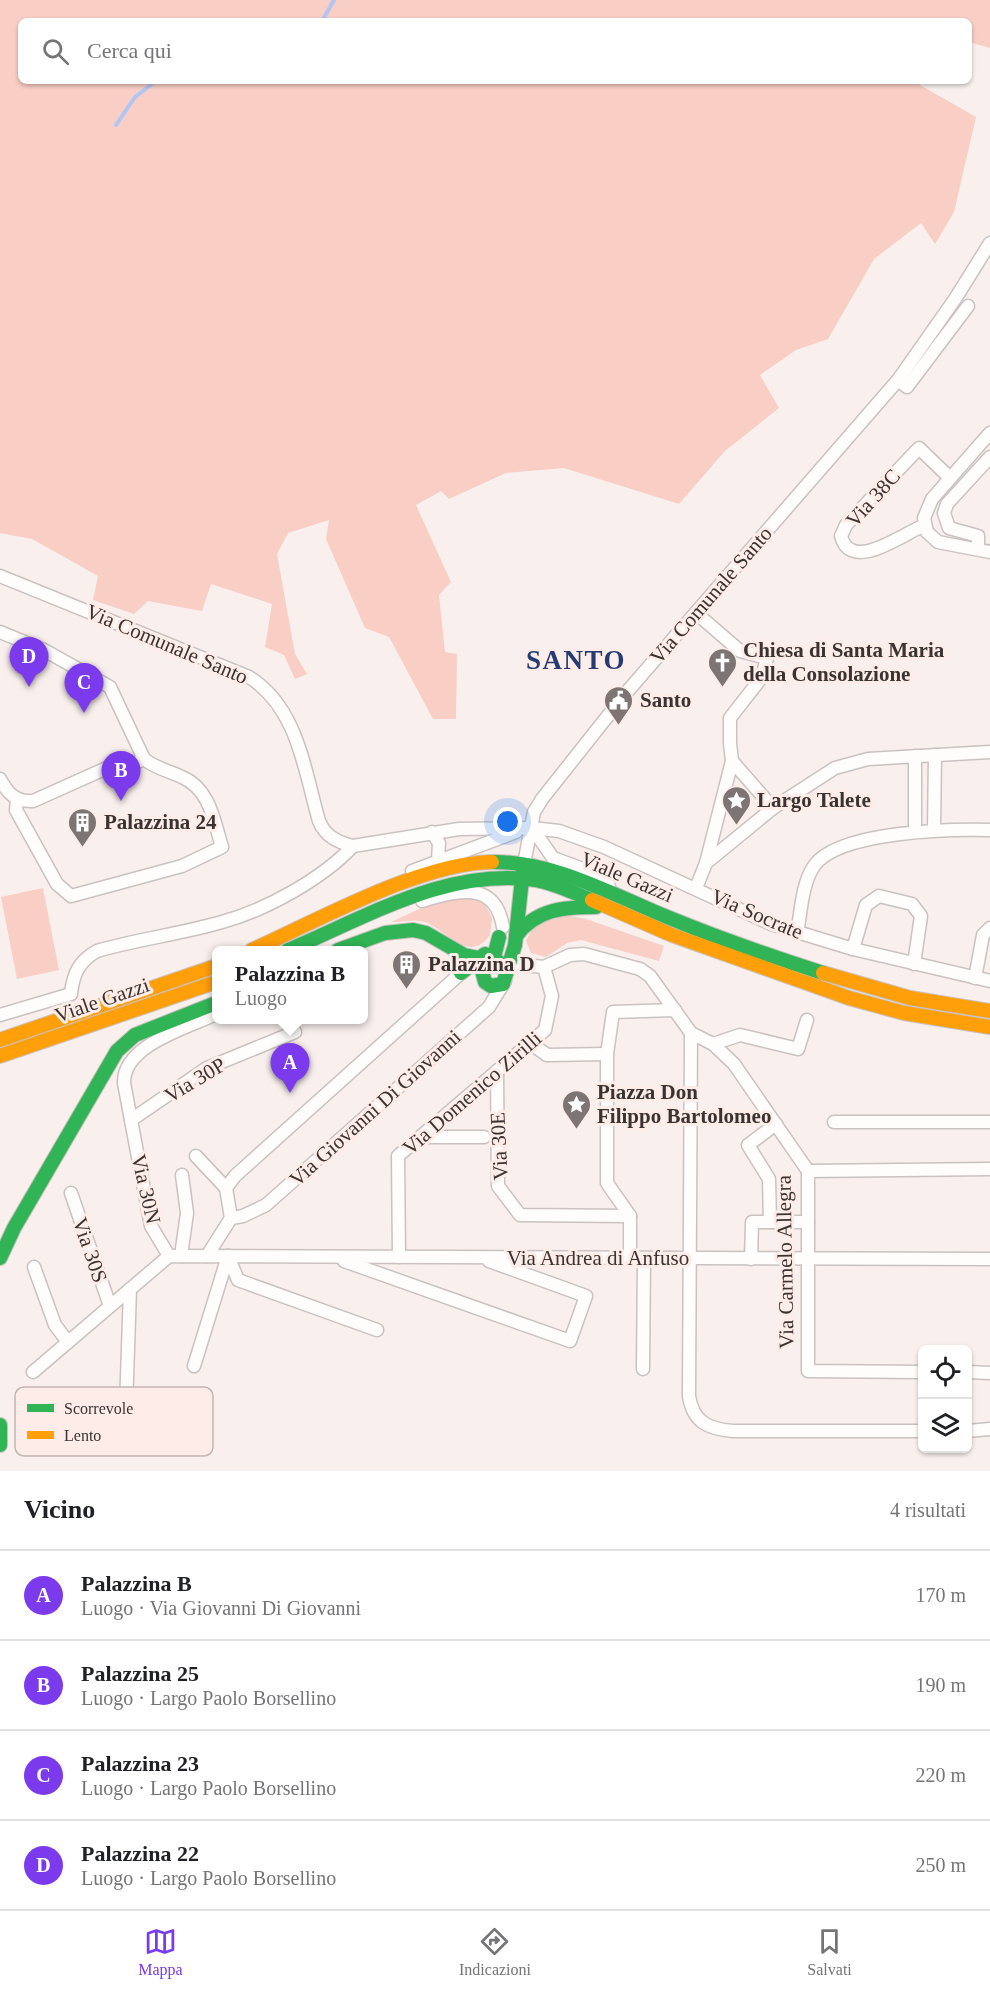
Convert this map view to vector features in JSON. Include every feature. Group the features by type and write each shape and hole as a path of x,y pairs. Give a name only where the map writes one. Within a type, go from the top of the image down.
{"main road":[{"name":"Viale Gazzi","path":"263,946 423,875 458,865 495,861 550,868 676,920 853,982 908,997 990,1011"},
{"path":"516,936 518,896 524,864"},
{"name":"Viale Gazzi","path":"299,946 442,885 477,878 521,879 547,883 672,935 849,998 903,1013 990,1027"},
{"path":"418,931 461,973 495,986 501,932 518,896"},
{"path":"485,982 482,971 498,967 527,922 552,909 603,907"},
{"path":"351,946 385,933 404,930 418,931 431,935 457,952 498,967"},
{"name":"Viale Gazzi","path":"0,1040 212,967"},
{"path":"461,973 498,967"},
{"name":"Viale Gazzi","path":"0,1056 212,983"},
{"path":"0,1258 31,1198 122,1045 146,1030 212,1005"},
{"path":"0,1425 0,1445"}],"street":[{"name":"Via Comunale Santo","path":"524,864 534,812 542,799 626,693 898,380 955,299 990,243"},
{"path":"898,380 907,387 968,306"},
{"path":"984,550 938,542 925,525 928,505 990,433"},
{"name":"Via 38C","path":"925,525 911,530 885,547 871,551 852,549 846,546 841,536 846,525 919,448 950,478"},
{"path":"984,550 978,536 953,530 945,523 944,513 948,504 990,457"},
{"name":"Via Comunale Santo","path":"0,576 259,683 277,702 292,727 321,827 340,843 352,846"},
{"path":"696,613 740,651 766,658 762,677 730,718 732,761 706,863 696,888"},
{"path":"0,632 44,650 110,687 144,759 151,765 184,777 202,791 222,847 182,866 71,896 57,884 16,810 17,799"},
{"path":"706,863 773,808 844,764 868,759 990,752"},
{"path":"934,829 935,755"},
{"path":"915,756 915,831"},
{"path":"0,779 11,795 17,799 25,801 41,799 109,766 131,765 144,759"},
{"path":"732,761 773,808"},
{"path":"76,1015 71,994 76,972 81,962 97,951 237,917 309,881 339,861 352,846 432,832 532,828"},
{"path":"344,909 374,887 438,860 532,828"},
{"path":"532,828 553,858 593,875 630,901"},
{"name":"Via Socrate","path":"532,828 574,835 696,888 749,915 797,933 853,949 990,981"},
{"path":"797,933 808,879 821,858 839,849 915,831 990,830"},
{"path":"432,832 439,843 438,860"},
{"path":"335,929 420,902 464,891 478,893 490,900 498,909 501,932"},
{"path":"853,949 866,905 879,896 912,904 921,916 914,964"},
{"path":"975,978 983,935 990,928"},
{"name":"Via Domenico Zirilli","path":"399,1257 398,1156 545,1030 552,996 538,967 520,954 516,936"},
{"name":"Via Carmelo Allegra","path":"498,967 538,967 570,955 584,954 640,969 651,976 691,1033 713,1044 734,1064 808,1171 808,1371 918,1372"},
{"path":"498,967 538,967"},
{"name":"Via Giovanni Di Giovanni","path":"231,1218 243,1216 266,1205 489,1007 498,967"},
{"name":"Via Giovanni Di Giovanni","path":"226,1188 235,1176 461,973"},
{"path":"0,1016 71,994"},
{"path":"630,1258 630,1216 607,1183 607,1054 613,1012 675,1010"},
{"path":"131,1120 124,1077 131,1059 150,1045 212,1016"},
{"path":"713,1044 740,1035 798,1049 807,1020"},
{"name":"Via 30P","path":"131,1120 207,1068 295,1032"},
{"path":"691,1033 689,1396 696,1416 706,1426 732,1431 918,1431"},
{"path":"530,1043 547,1055 607,1054"},
{"name":"Via 30E","path":"497,1071 498,1186 520,1215 630,1216"},
{"name":"Via 30N","path":"131,1120 151,1226 175,1256"},
{"path":"834,1122 990,1122"},
{"path":"770,1222 769,1179 748,1145 776,1124"},
{"path":"421,1137 484,1137"},
{"path":"33,1372 130,1289 175,1256 207,1256 231,1218 226,1188 196,1156"},
{"path":"808,1171 990,1169"},
{"path":"175,1256 187,1213 182,1175"},
{"name":"Via 30S","path":"71,1193 110,1306"},
{"path":"751,1258 752,1222 808,1222"},
{"name":"Via Andrea di Anfuso","path":"207,1256 990,1259"},
{"path":"228,1257 238,1280 377,1330"},
{"path":"194,1366 228,1257"},
{"path":"334,1257 570,1341 586,1296 480,1258"},
{"path":"643,1369 644,1258"},
{"path":"34,1267 55,1324 68,1342"},
{"path":"127,1387 130,1289"},
{"path":"972,1372 990,1373"},
{"path":"972,1431 990,1429"}],"shaded area":[{"path":"0,0 990,0 990,48 972,43 972,18 18,18 18,84 918,84 976,117 954,212 935,244 921,223 874,259 828,339 796,350 760,375 779,408 725,451 679,504 564,468 506,473 449,499 441,491 416,505 451,582 439,595 445,652 457,654 456,719 433,719 389,637 365,628 326,539 329,520 288,533 277,554 295,654 307,674 295,679 284,655 265,647 272,604 211,584 202,611 148,601 134,614 93,600 98,576 32,539 0,533"},
{"path":"43,888 59,970 17,979 1,897"},
{"path":"470,896 484,902 492,918 490,935 474,947 458,943 425,922 391,922 432,903"},
{"path":"566,915 586,919 664,946 659,961 581,940 567,943 546,957 531,953 526,941 534,925"}],"waterway":[{"path":"324,18 334,0"},
{"path":"116,125 135,97 152,84"}],"traffic: fast":[{"path":"492,862 538,867 582,880 705,932 823,973"},
{"path":"499,937 495,953 482,971 485,982 491,986 503,984 515,945 523,869"},
{"path":"297,946 409,898 471,881 503,878 536,880 592,900"},
{"path":"516,936 532,920 552,911 596,907"},
{"path":"349,946 385,933 413,930 426,933 464,955 499,962"},
{"path":"461,973 485,954"},
{"path":"0,1258 14,1228 117,1051 135,1035 212,1005"},
{"path":"0,1425 0,1445"}],"traffic: slow":[{"path":"260,946 402,882 464,865 492,862"},
{"path":"592,900 672,935 849,998 904,1013 990,1027"},
{"path":"0,1040 212,967"},
{"path":"823,973 910,998 990,1011"},
{"path":"0,1056 212,983"}],"place":[{"name":"Palazzina 22","path":"29,687"},
{"name":"Chiesa di Santa Maria della Consolazione","path":"722,688"},
{"name":"Palazzina 23","path":"84,713"},
{"name":"Santo","path":"619,726"},
{"name":"Palazzina 25","path":"121,801"},
{"name":"Largo Talete","path":"736,826"},
{"name":"Palazzina 24","path":"83,848"},
{"name":"Palazzina D","path":"407,990"},
{"name":"Palazzina B","path":"290,1093"},
{"name":"Piazza Don Filippo Bartolomeo","path":"576,1130"}],"district":[{"name":"SANTO","path":"576,660"}]}
